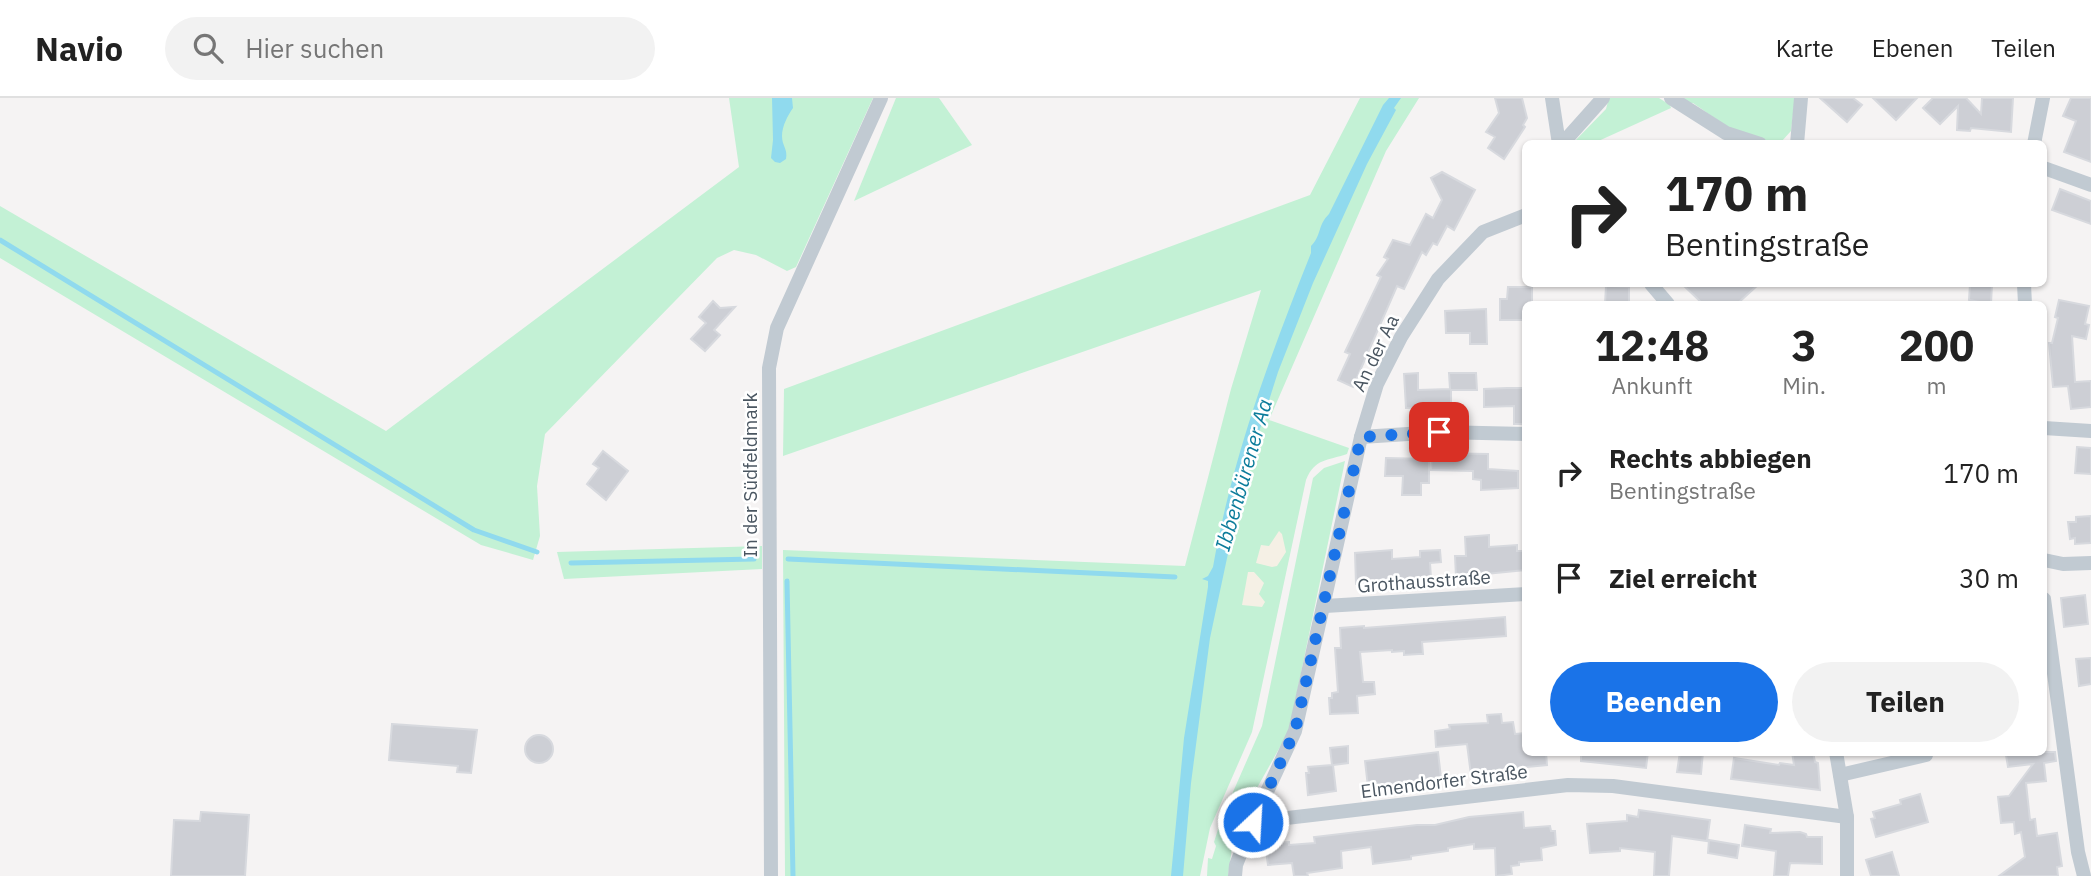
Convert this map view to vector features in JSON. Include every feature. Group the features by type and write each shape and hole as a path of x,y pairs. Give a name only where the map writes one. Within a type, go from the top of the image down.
{"street":[{"name":"In der Südfeldmark","path":"771,876 769,368 776,328 881,98"},
{"path":"1552,98 1559,140"},
{"path":"1564,140 1603,98"},
{"path":"1671,98 1726,134 1746,140"},
{"path":"1797,140 1801,98"},
{"path":"2035,140 2043,98"},
{"path":"2047,169 2091,185"},
{"name":"An der Aa","path":"1235,876 1236,865 1253,822 1295,731 1361,437 1377,384 1401,337 1438,279 1483,233 1522,217"},
{"path":"1654,287 1665,301"},
{"path":"2047,428 2091,431"},
{"path":"1361,437 1439,432 1522,434"},
{"path":"2047,561 2063,564 2091,563"},
{"name":"Grothausstraße","path":"1325,606 1522,594"},
{"path":"2047,621 2078,852 2084,876"},
{"path":"1837,756 1847,817 1847,876"},
{"path":"1840,775 1922,756"},
{"name":"Elmendorfer Straße","path":"1253,822 1568,786 1613,786 1847,817"}],"green space":[{"path":"729,98 873,98 796,267 787,271 756,255 734,250 717,258 545,434 537,486 540,536 533,560 481,545 0,258 0,206 386,431 739,167"},
{"path":"896,98 939,98 972,145 854,201"},
{"path":"1360,98 1419,98 1386,151 1269,420 1349,448 1347,454 1318,464 1306,480 1252,732 1210,828 1200,876 785,876 783,550 1185,566 1231,389 1261,290 783,456 784,389 1310,195"},
{"path":"1609,98 1659,98 1671,108 1601,140 1576,140 1606,109"},
{"path":"1682,98 1795,98 1791,131 1783,140 1756,140 1747,137 1693,103 1687,103"},
{"path":"1345,461 1289,731 1235,827 1228,876 1207,876 1208,858 1212,859 1222,817 1262,726 1313,478 1324,468"},
{"path":"762,546 762,569 564,579 557,552"}],"sand":[{"path":"1279,531 1286,552 1277,566 1256,563 1261,545 1269,546"},
{"path":"1248,572 1254,572 1264,583 1259,594 1265,602 1262,607 1242,605"}],"water":[{"path":"772,98 792,98 793,108 782,132 786,159 780,163 771,158"},
{"name":"Ibbenbürener Aa","path":"1389,98 1401,98 1367,164 1313,283 1278,372 1253,451 1210,638 1191,783 1183,876 1171,876 1184,738 1208,587 1208,581 1202,579 1208,576 1213,567 1242,447 1267,369 1311,253 1311,246"}],"building":[{"path":"1495,98 1522,98 1527,118 1523,125 1525,127 1504,159 1488,148 1495,137 1486,132 1499,113"},
{"path":"1820,98 1853,98 1862,105 1847,122"},
{"path":"1873,98 1917,98 1896,120"},
{"path":"1933,98 1966,98 1981,114 1982,98 2013,98 2011,132 1971,128 1970,131 1957,130 1958,106 1940,124 1923,108"},
{"path":"2071,98 2091,98 2091,162 2064,152 2076,121 2063,116"},
{"path":"1442,172 1475,190 1454,230 1447,226 1437,245 1433,243 1426,255 1422,252 1404,289 1397,286 1353,387 1338,380 1350,354 1345,352 1381,277 1377,275 1388,259 1384,257 1393,240 1410,245 1426,214 1433,218 1442,200 1431,178"},
{"path":"2060,189 2091,201 2091,224 2052,210"},
{"path":"1508,287 1532,287 1532,301 1522,301 1522,320 1500,320 1500,299 1507,299"},
{"path":"1606,287 1629,287 1629,301 1605,301"},
{"path":"1685,287 1756,287 1740,301 1700,301"},
{"path":"1970,287 1992,287 1991,301 1969,300"},
{"path":"2059,300 2089,306 2085,324 2089,325 2086,339 2072,336 2075,382 2091,381 2091,407 2071,409 2068,386 2053,387 2049,343 2052,343 2058,318 2055,317"},
{"path":"713,301 720,308 735,307 714,330 720,335 705,351 691,339 706,323 699,317"},
{"path":"1486,309 1487,344 1470,344 1470,333 1446,333 1445,311"},
{"path":"1418,373 1418,390 1450,389 1449,373 1476,373 1477,390 1451,390 1451,406 1406,408 1404,374"},
{"path":"1522,388 1522,424 1514,424 1514,406 1484,407 1484,389"},
{"path":"2077,447 2091,448 2091,474 2075,473"},
{"path":"603,451 628,471 606,500 587,484 599,468 593,464"},
{"path":"1432,453 1488,454 1488,469 1518,471 1518,488 1481,490 1481,480 1473,479 1473,471 1431,470"},
{"path":"1386,458 1429,459 1429,483 1421,483 1421,495 1402,495 1403,476 1385,476"},
{"path":"2091,516 2091,543 2075,544 2075,538 2070,539 2068,522 2076,522 2076,517"},
{"path":"1489,535 1489,547 1517,545 1517,551 1522,551 1522,570 1456,577 1455,556 1466,556 1465,537"},
{"path":"1392,550 1392,559 1420,557 1420,551 1440,550 1441,562 1430,563 1431,578 1356,584 1355,553"},
{"path":"2085,595 2088,624 2064,627 2061,598"},
{"path":"1505,617 1506,636 1422,642 1423,654 1404,655 1404,651 1392,650 1360,652 1363,682 1374,682 1375,694 1357,696 1358,713 1330,714 1329,698 1332,698 1332,693 1338,692 1335,648 1341,648 1340,628"},
{"path":"2091,658 2091,684 2079,686 2076,659"},
{"path":"1501,714 1502,723 1513,722 1515,734 1522,733 1522,756 1546,756 1547,765 1471,775 1467,744 1436,747 1435,731 1450,729 1449,725 1488,723 1487,715"},
{"path":"392,724 477,730 471,773 457,772 458,766 389,760"},
{"path":"539,735 549,739 553,749 549,759 539,763 529,759 525,749 529,739"},
{"path":"1348,746 1348,763 1333,765 1336,791 1308,795 1308,767 1332,765 1330,748"},
{"path":"1438,752 1441,778 1368,787 1365,761"},
{"path":"2047,752 2055,752 2056,761 2044,763 2046,781 2026,783 2030,820 2035,819 2037,836 2057,833 2062,866 2057,867 2058,876 1999,876 2025,857 2021,832 2015,834 2014,822 2001,823 1998,797 2009,796 2033,764 2008,767 2006,756 2047,756"},
{"path":"1581,756 1648,756 1646,768 1581,761"},
{"path":"1679,756 1703,756 1701,774 1677,772"},
{"path":"1793,756 1814,756 1818,763 1820,790 1731,779 1734,758 1794,765"},
{"path":"1920,794 1928,822 1876,837 1871,819 1875,818 1873,812 1901,804 1900,800"},
{"path":"1639,810 1710,820 1707,841 1672,836 1669,876 1654,876 1655,852 1620,848 1620,851 1590,853 1587,824 1627,821 1627,815 1638,817"},
{"path":"201,812 249,815 245,876 171,876 174,820 200,821"},
{"path":"1523,812 1524,828 1550,826 1551,831 1555,831 1556,845 1541,848 1542,860 1519,862 1519,865 1511,866 1512,874 1496,876 1495,848 1474,849 1474,844 1411,856 1411,859 1373,864 1371,847 1341,851 1342,868 1307,873 1308,876 1294,876 1292,863 1268,865 1265,844 1315,843 1314,837 1435,825 1469,817"},
{"path":"1745,825 1771,829 1770,833 1800,832 1807,837 1822,837 1822,864 1790,863 1788,876 1774,876 1776,851 1742,846"},
{"path":"1709,840 1739,845 1737,858 1708,853"},
{"path":"1892,852 1899,876 1871,876 1866,860"}],"waterway":[{"path":"0,240 474,530 537,552"},
{"path":"571,563 754,559"},
{"path":"788,559 1175,577"},
{"path":"787,581 793,876"}],"route":[{"path":"1253,822 1295,731 1361,437 1439,432"}]}
